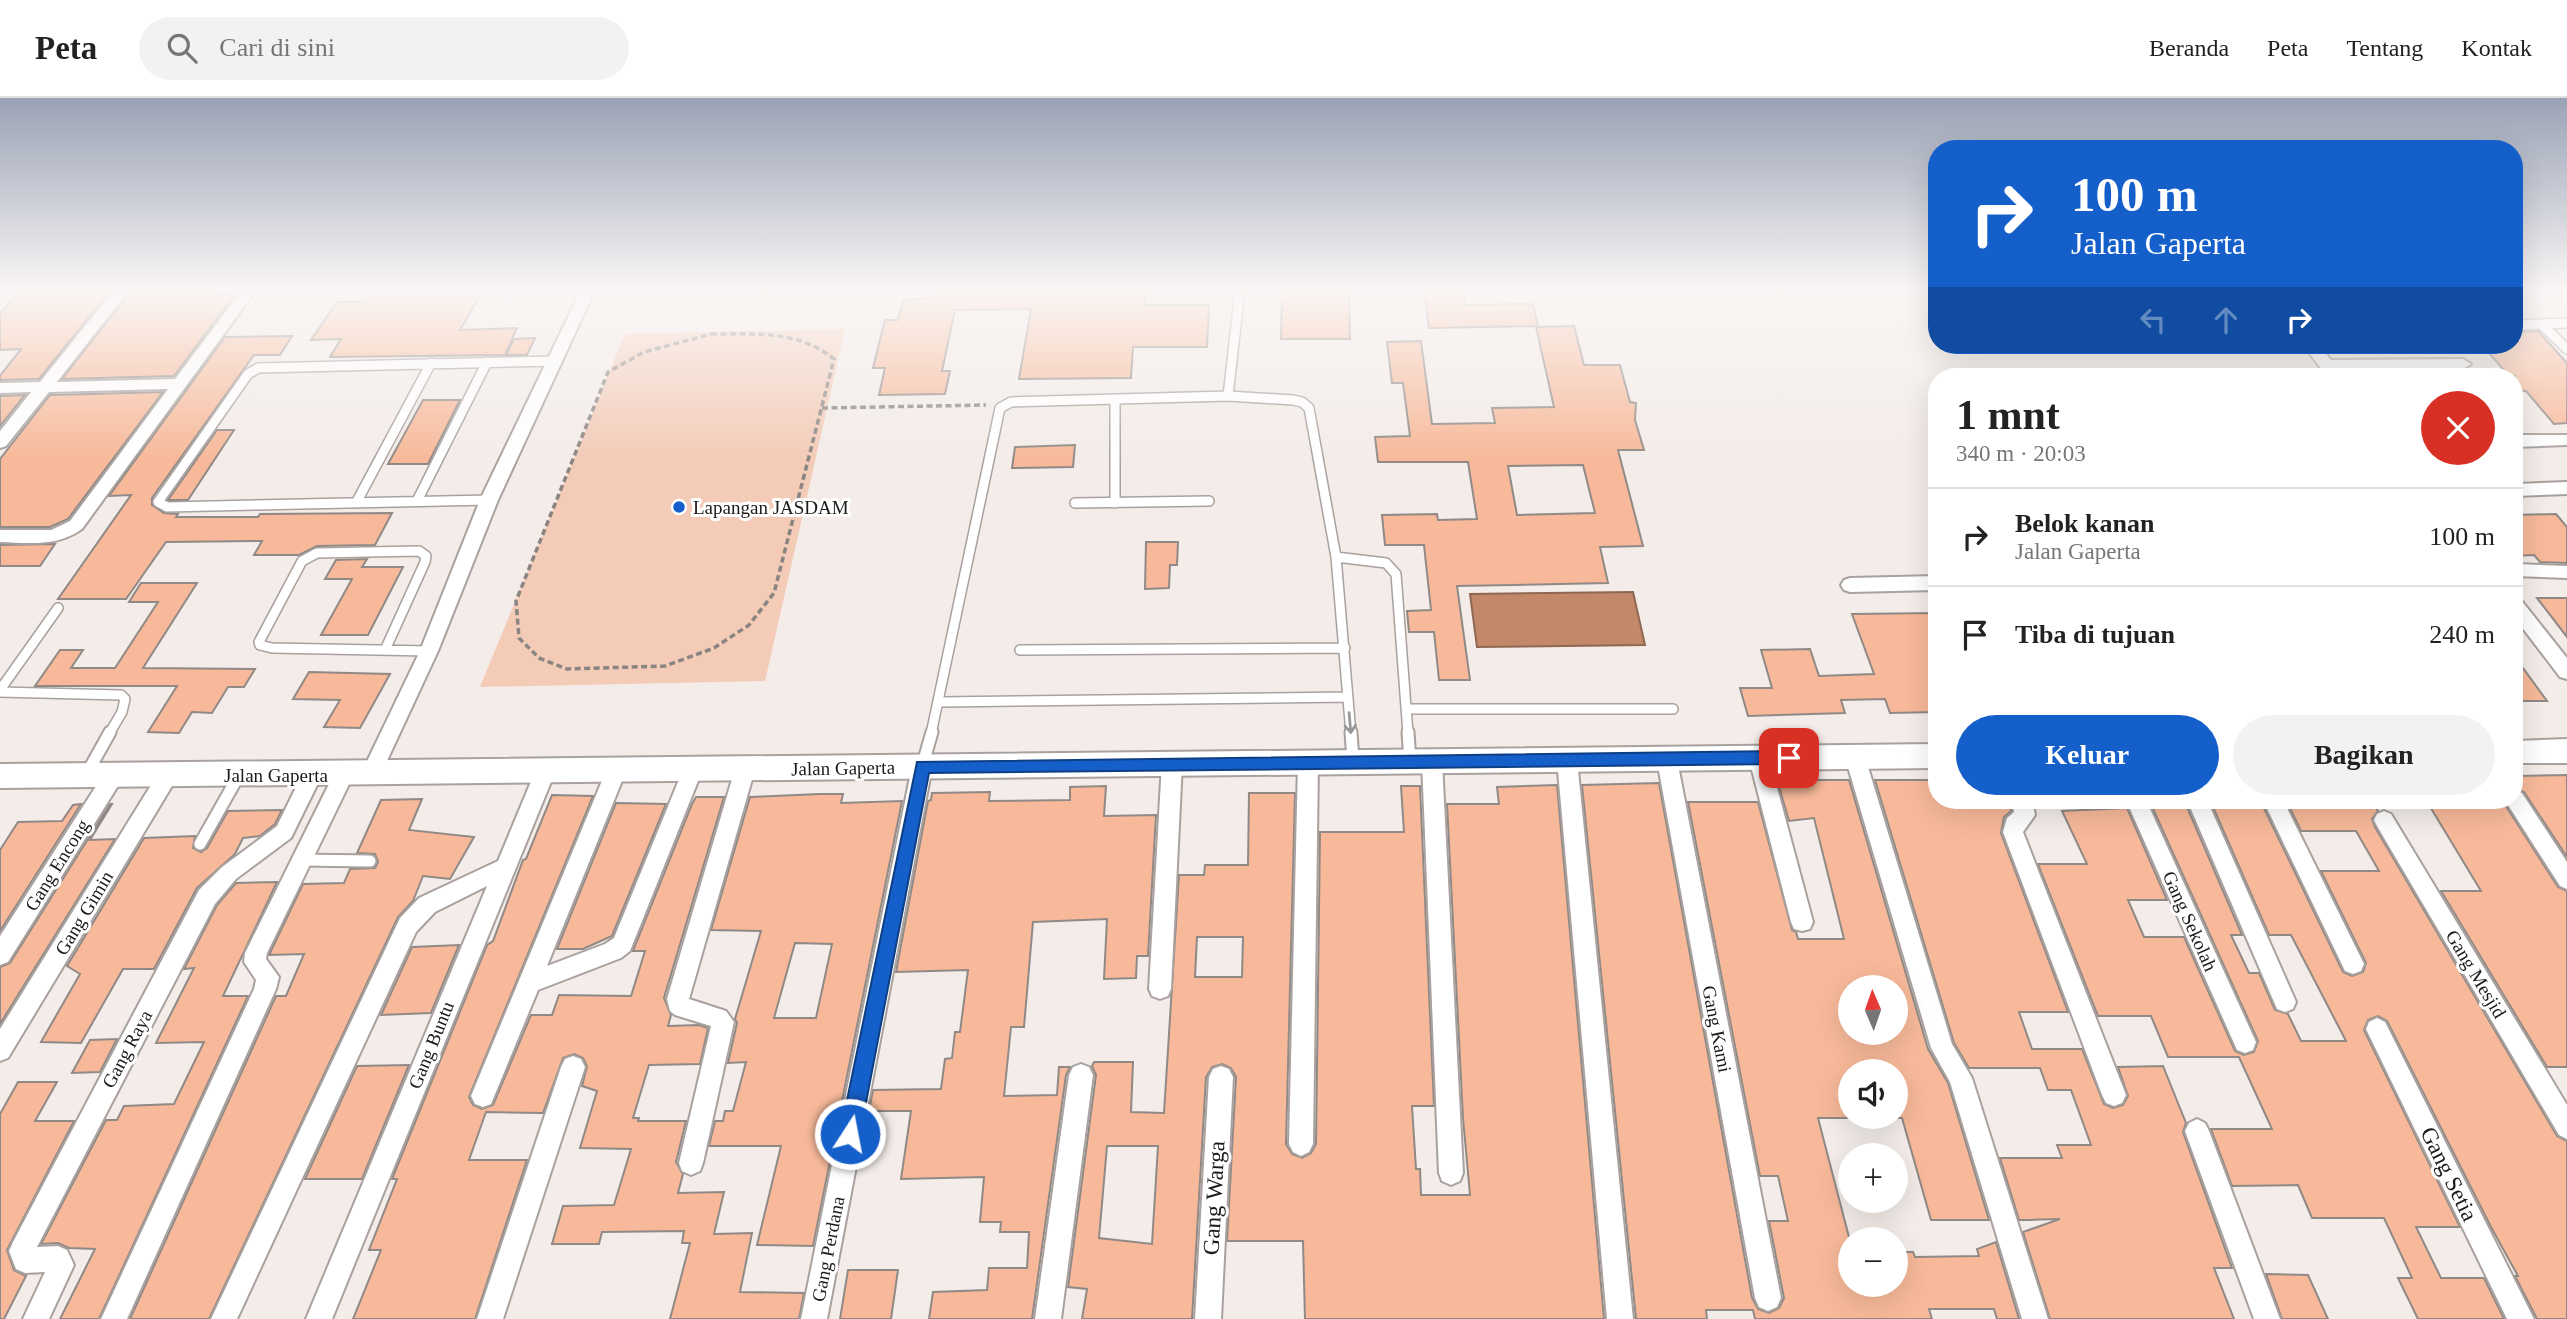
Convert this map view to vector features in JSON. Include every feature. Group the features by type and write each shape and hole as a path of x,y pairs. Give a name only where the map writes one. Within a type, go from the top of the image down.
{"street":[{"path":"0,442 77,347"},
{"path":"0,536 58,535 71,530 207,347"},
{"path":"114,1319 265,989 268,977 254,958 300,860 357,774 429,651 489,500 562,347"},
{"path":"2318,354 2329,368"},
{"path":"2388,368 2463,364"},
{"path":"0,388 179,384"},
{"path":"2523,441 2567,440"},
{"path":"2523,490 2567,488"},
{"path":"2523,570 2567,572"},
{"path":"1850,585 1928,583"},
{"path":"2523,615 2567,672"},
{"path":"2523,752 2567,751"},
{"name":"Jalan Gaperta","path":"0,776 312,775 1928,756"},
{"path":"1855,757 1942,1048 1960,1078 2035,1319"},
{"path":"1759,758 1802,922"},
{"path":"1567,760 1620,1319"},
{"name":"Gang Kami","path":"1667,760 1768,1298"},
{"path":"1421,762 1451,1173"},
{"path":"1160,989 1172,763"},
{"path":"1301,1144 1308,763"},
{"name":"Gang Perdana","path":"814,1319 922,767"},
{"path":"691,1163 723,1022 708,1013 683,1009 678,1004 678,999 745,769"},
{"path":"483,1096 616,771"},
{"path":"529,983 613,951 622,944 692,771"},
{"name":"Gang Buntu","path":"319,1319 545,772"},
{"name":"Gang Encong","path":"0,955 100,775"},
{"name":"Gang Gimin","path":"0,1050 168,775"},
{"name":"Gang Raya","path":"36,1319 61,1265 58,1259 53,1258 25,1260 22,1251 207,897 229,873 284,832 312,775"},
{"path":"2024,809 2025,815 2014,824 2013,832 2113,1096"},
{"name":"Gang Sekolah","path":"2140,809 2245,1042"},
{"path":"2201,809 2285,1002"},
{"path":"2277,809 2353,964"},
{"path":"2521,809 2567,880"},
{"name":"Gang Mesjid","path":"2384,820 2567,1127"},
{"path":"224,1319 408,925 427,905 504,868"},
{"name":"Gang Setia","path":"2377,1029 2521,1319"},
{"path":"490,1319 573,1067"},
{"path":"1048,1319 1081,1075"},
{"name":"Gang Warga","path":"1208,1319 1221,1077"},
{"path":"2197,1131 2267,1319"}],"lane":[{"path":"1228,396 1234,347"},
{"path":"489,500 166,507 158,502 252,370 266,366 555,361"},
{"path":"417,501 487,362"},
{"path":"356,503 431,363"},
{"path":"922,767 940,702 999,411 1011,402 1228,396 1293,400 1309,408 1336,557 1353,762"},
{"path":"1115,399 1115,503"},
{"path":"1075,503 1209,501"},
{"path":"385,650 425,562 426,556 419,551 317,553 307,557 302,561 259,642 264,647 272,648 429,651"},
{"path":"1336,557 1386,562 1396,574 1407,709 1421,762"},
{"path":"0,691 58,608"},
{"path":"1020,650 1345,648"},
{"path":"0,691 121,695 125,699 122,712 100,775"},
{"path":"940,702 1348,697"},
{"path":"1407,709 1673,709"},
{"path":"200,845 239,775"},
{"path":"300,860 370,861"}],"path":[{"path":"655,347 623,361 608,372 516,601 519,638 539,658 567,669 665,666 714,648 748,625 774,593 834,359 819,347"},
{"path":"821,408 1004,405"}],"shaded area":[{"name":"Lapangan JASDAM","path":"620,347 841,347 765,681 480,687"},
{"path":"1633,592 1645,645 1477,647 1470,594"}],"building":[{"path":"0,347 65,347 39,379 0,380 0,376 21,349 0,350"},
{"path":"87,347 195,347 174,376 62,379"},
{"path":"218,347 285,347 280,355 254,355 152,498 152,505 164,513 178,514 176,517 392,513 375,545 317,546 299,555 254,555 262,541 166,542 126,599 58,599 131,495 109,496"},
{"path":"336,347 509,347 505,355 330,357"},
{"path":"510,347 531,347 527,355 506,355"},
{"path":"878,347 947,347 942,371 950,371 945,394 879,395 885,368 873,368"},
{"path":"1024,347 1207,347 1133,347 1131,378 1019,379"},
{"path":"1388,347 1422,347 1432,424 1495,423 1492,408 1554,407 1540,347 1579,347 1584,365 1620,365 1630,402 1636,403 1635,420 1644,450 1618,450 1643,546 1600,547 1608,583 1457,586 1470,680 1439,680 1434,632 1409,632 1407,611 1431,610 1424,545 1385,545 1382,515 1437,514 1438,520 1477,519 1468,462 1378,462 1375,437 1410,436 1403,383 1392,383","holes":["1583,465 1595,513 1517,515 1508,466"]},
{"path":"2523,347 2552,347 2567,363 2567,423 2554,424 2526,391 2523,391 2523,368 2502,368 2490,354 2523,354"},
{"path":"163,392 68,519 50,527 0,527 0,459 50,395"},
{"path":"25,395 0,426 0,396"},
{"path":"423,400 460,400 428,464 388,464"},
{"path":"217,430 234,430 188,500 168,500"},
{"path":"1075,445 1073,467 1012,468 1015,447"},
{"path":"2556,514 2567,527 2567,563 2540,562 2534,555 2523,556 2523,515"},
{"path":"1146,542 1178,542 1177,565 1170,565 1169,588 1145,589"},
{"path":"55,544 40,566 0,566 0,545"},
{"path":"367,559 362,567 403,567 368,635 321,635 352,579 325,579 336,560"},
{"path":"141,583 197,583 143,668 255,669 244,687 228,687 212,713 192,712 179,733 148,732 177,686 35,686 60,650 83,650 71,668 115,668 158,602 129,602"},
{"path":"2537,598 2567,598 2567,637"},
{"path":"1928,613 1928,712 1890,713 1885,699 1841,700 1845,713 1748,716 1740,688 1772,688 1761,650 1810,649 1819,676 1874,674 1852,614"},
{"path":"2523,668 2547,701 2523,701"},
{"path":"309,672 390,674 360,728 324,727 340,700 293,699"},
{"path":"2567,775 2567,857 2523,792 2523,776"},
{"path":"1849,780 1906,975 1838,975 1838,1045 1908,1045 1908,981 1928,1049 1948,1083 1989,1220 1931,1220 1905,1129 1908,1129 1908,1059 1838,1059 1838,1118 1818,1118 1838,1195 1838,1213 1843,1213 1846,1227 1838,1227 1838,1297 1908,1297 1908,1252 1913,1252 1915,1257 1979,1256 1977,1249 1996,1242 2019,1319 1997,1319 1994,1309 1929,1309 1932,1319 1755,1319 1753,1310 1706,1310 1707,1319 1636,1319 1582,785 1659,783 1752,1298 1758,1309 1769,1313 1779,1308 1784,1298 1769,1221 1788,1221 1778,1176 1760,1176 1688,802 1758,802 1792,930 1796,932 1798,939 1844,939 1814,818 1789,821 1778,783"},
{"path":"1875,780 1928,780 1928,809 2011,809 2004,817 2001,833 2068,1012 2019,1012 2032,1049 2082,1049 2104,1104 2113,1108 2123,1105 2128,1096 2118,1067 2163,1066 2186,1123 2183,1132 2232,1268 2214,1268 2234,1319 2050,1319 2023,1232 2060,1219 2019,1220 2000,1158 2062,1158 2057,1145 2091,1145 2071,1090 2048,1090 2040,1068 1969,1068 1954,1043"},
{"path":"1557,785 1604,1319 1305,1319 1303,1241 1227,1241 1236,1077 1231,1068 1222,1064 1212,1067 1206,1077 1192,1319 1082,1319 1087,1289 1068,1287 1096,1075 1092,1066 1094,1062 1133,1062 1131,1112 1164,1113 1179,875 1204,875 1205,865 1248,865 1249,793 1295,793 1286,1144 1292,1154 1302,1158 1311,1153 1316,1144 1320,832 1404,832 1401,786 1420,786 1434,1106 1412,1106 1416,1169 1420,1169 1421,1195 1470,1195 1463,1118 1447,804 1499,804 1497,787","holes":["1197,937 1243,937 1242,977 1195,977","1107,1146 1158,1146 1152,1244 1099,1238"]},
{"path":"1106,786 1104,816 1156,815 1148,956 1137,956 1136,978 1104,979 1107,919 1033,922 1024,1027 1011,1027 1004,1096 1057,1095 1059,1067 1070,1067 1066,1075 1032,1319 929,1319 933,1292 987,1290 989,1268 1027,1268 1029,1232 1000,1232 1001,1222 980,1222 984,1177 901,1179 911,1111 869,1111 873,1090 941,1089 945,1059 952,1058 955,1032 960,1032 968,970 896,972 928,801 931,800 932,793 990,792 989,801 1070,800 1070,787"},
{"path":"843,794 841,803 902,801 813,1246 757,1245 781,1146 709,1146 715,1121 723,1121 725,1111 733,1111 746,1062 728,1063 737,1023 735,1019 761,931 711,930 750,797","holes":["795,943 832,944 816,1018 774,1018"]},
{"path":"552,795 593,796 469,1097 473,1105 482,1109 493,1105 531,1015 552,1015 559,995 631,996 645,951 633,951 692,804 696,797 724,797 664,998 671,1015 668,1026 699,1025 708,1028 700,1064 649,1065 633,1118 639,1118 638,1121 686,1121 676,1162 683,1174 678,1193 724,1192 714,1234 752,1233 740,1292 804,1293 799,1319 670,1319 690,1243 682,1243 684,1231 602,1232 599,1244 552,1244 563,1206 614,1205 631,1149 580,1148 597,1091 582,1086 587,1066 583,1058 574,1054 563,1058 543,1113 486,1112 469,1160 527,1160 475,1319 353,1319 381,1250 369,1250 397,1179 392,1179 487,945 493,941 523,860 526,859"},
{"path":"422,799 409,830 474,837 450,879 423,876 413,901 398,917 209,1319 130,1319 276,996 286,996 304,954 269,955 303,884 344,883 350,869 375,868 378,862 375,854 357,853 381,800"},
{"path":"616,803 666,804 612,936 583,949 557,949"},
{"path":"81,804 0,931 0,850 18,822 62,821 73,805"},
{"path":"110,804 90,840 115,839 0,1024 0,967 10,963"},
{"path":"2127,809 2167,900 2128,900 2144,937 2184,937 2235,1051 2244,1055 2254,1052 2258,1041 2153,809 2188,809 2242,935 2231,935 2249,973 2259,973 2275,1010 2288,1014 2301,1041 2346,1041 2291,935 2269,935 2214,809 2264,809 2343,972 2352,976 2363,972 2366,963 2321,871 2379,871 2356,831 2301,831 2290,809 2377,809 2372,819 2375,827 2557,1136 2567,1141 2567,1319 2537,1319 2515,1276 2518,1276 2387,1021 2378,1016 2368,1020 2364,1030 2460,1227 2416,1227 2441,1278 2484,1278 2504,1319 2418,1319 2398,1278 2412,1278 2384,1218 2312,1218 2298,1185 2232,1186 2211,1129 2272,1129 2239,1057 2168,1057 2151,1016 2098,1016 2038,864 2087,864 2062,811"},
{"path":"2431,809 2508,809 2558,887 2567,891 2567,1067 2547,1067 2441,891 2481,891"},
{"path":"282,810 275,824 260,836 243,838 235,854 197,888 154,969 123,969 81,1043 41,1042 80,974 67,966 144,838 195,836 193,848 201,852 207,848 228,811"},
{"path":"277,882 223,996 248,996 99,1319 60,1319 95,1249 69,1248 58,1243 41,1244 106,1120 117,1120 124,1106 174,1104 204,1042 156,1043 194,968 184,969 217,905 236,883"},
{"path":"459,945 431,1013 381,1015 412,947"},
{"path":"117,1039 100,1072 72,1073 90,1040"},
{"path":"409,1065 362,1179 305,1179 357,1066"},
{"path":"18,1082 57,1082 35,1121 74,1121 7,1250 14,1270 26,1276 4,1319 0,1319 0,1114"},
{"path":"848,1270 898,1270 891,1319 840,1319"},
{"path":"2266,1274 2308,1275 2328,1319 2282,1319"}],"place":[{"name":"Lapangan JASDAM","path":"679,507"}],"route":[{"path":"850,1134 922,767 1789,758"}]}
